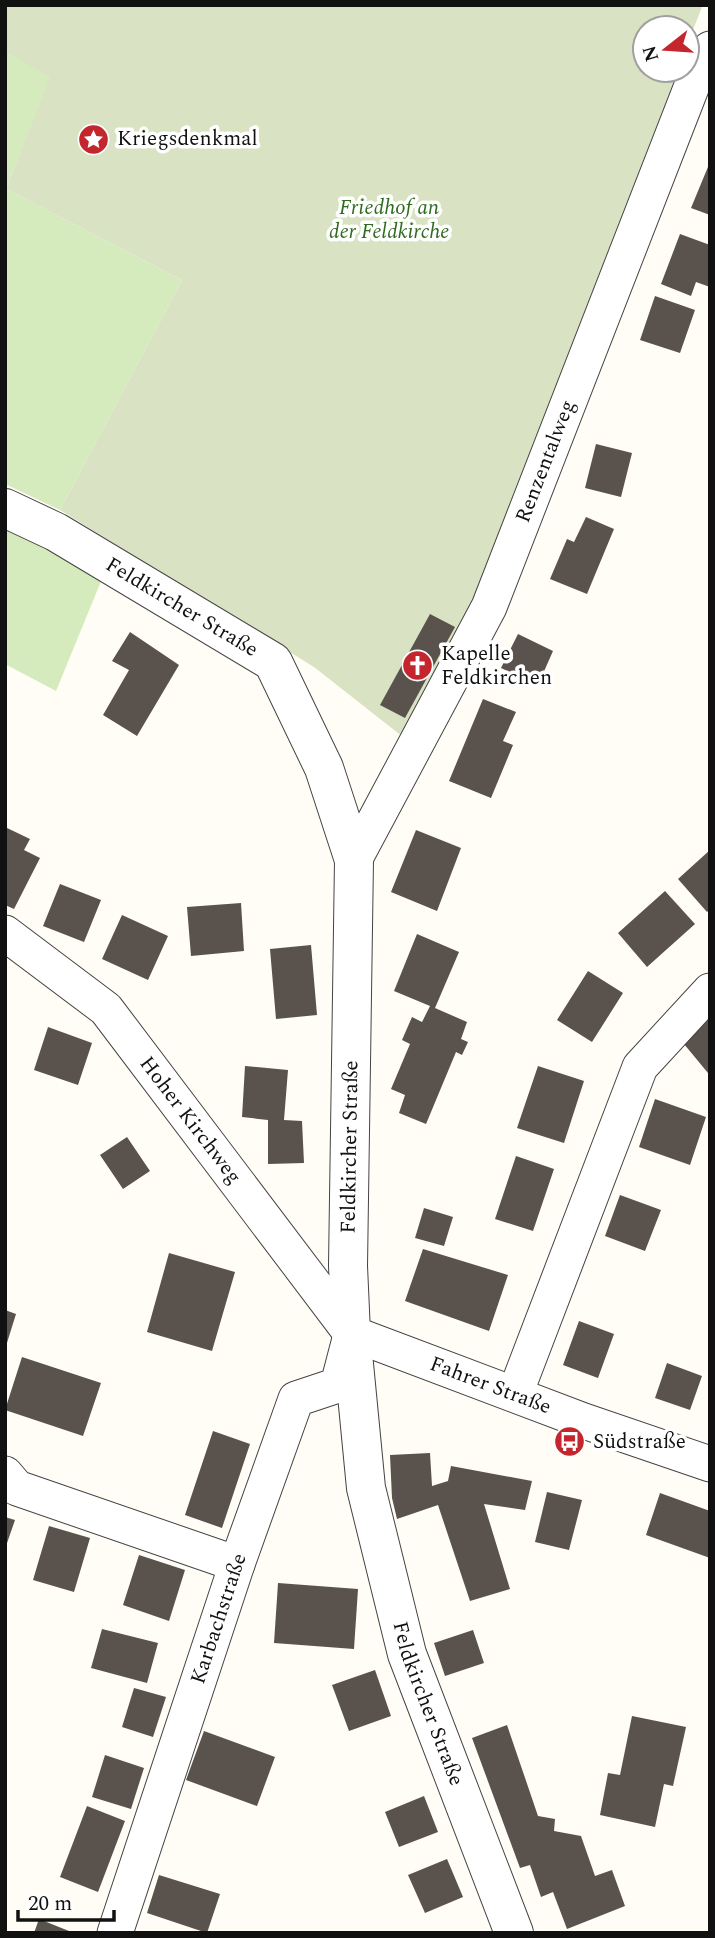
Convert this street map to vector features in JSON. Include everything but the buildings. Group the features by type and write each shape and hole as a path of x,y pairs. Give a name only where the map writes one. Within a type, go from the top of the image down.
{"street":[{"name":"Renzentalweg","path":"354,860 489,607 693,83 710,49"},
{"name":"Feldkircher Straße","path":"5,508 56,532 273,662 324,768 354,860 348,1266 351,1333 366,1488 407,1654 514,1933"},
{"name":"Hoher Kirchweg","path":"5,933 106,1009 351,1333"},
{"path":"515,1394 640,1067 710,991"},
{"name":"Fahrer Straße","path":"351,1333 584,1421 710,1464"},
{"name":"Karbachstraße","path":"115,1933 237,1564 296,1399 338,1385 351,1333"},
{"path":"5,1475 17,1488 237,1564"}],"green space":[{"name":"Friedhof an der Feldkirche","path":"5,5 702,7 699,14 631,14 631,84 673,84 467,615 403,737 314,667 60,510 182,280 6,189 50,77 5,52"},
{"path":"5,52 51,76 6,189 182,280 60,510 5,484"},
{"path":"5,527 104,574 56,691 5,664"}],"place":[{"name":"Kriegsdenkmal","path":"94,139"},
{"name":"Kapelle Feldkirchen","path":"418,666"},
{"name":"Südstraße","path":"570,1442"}]}
